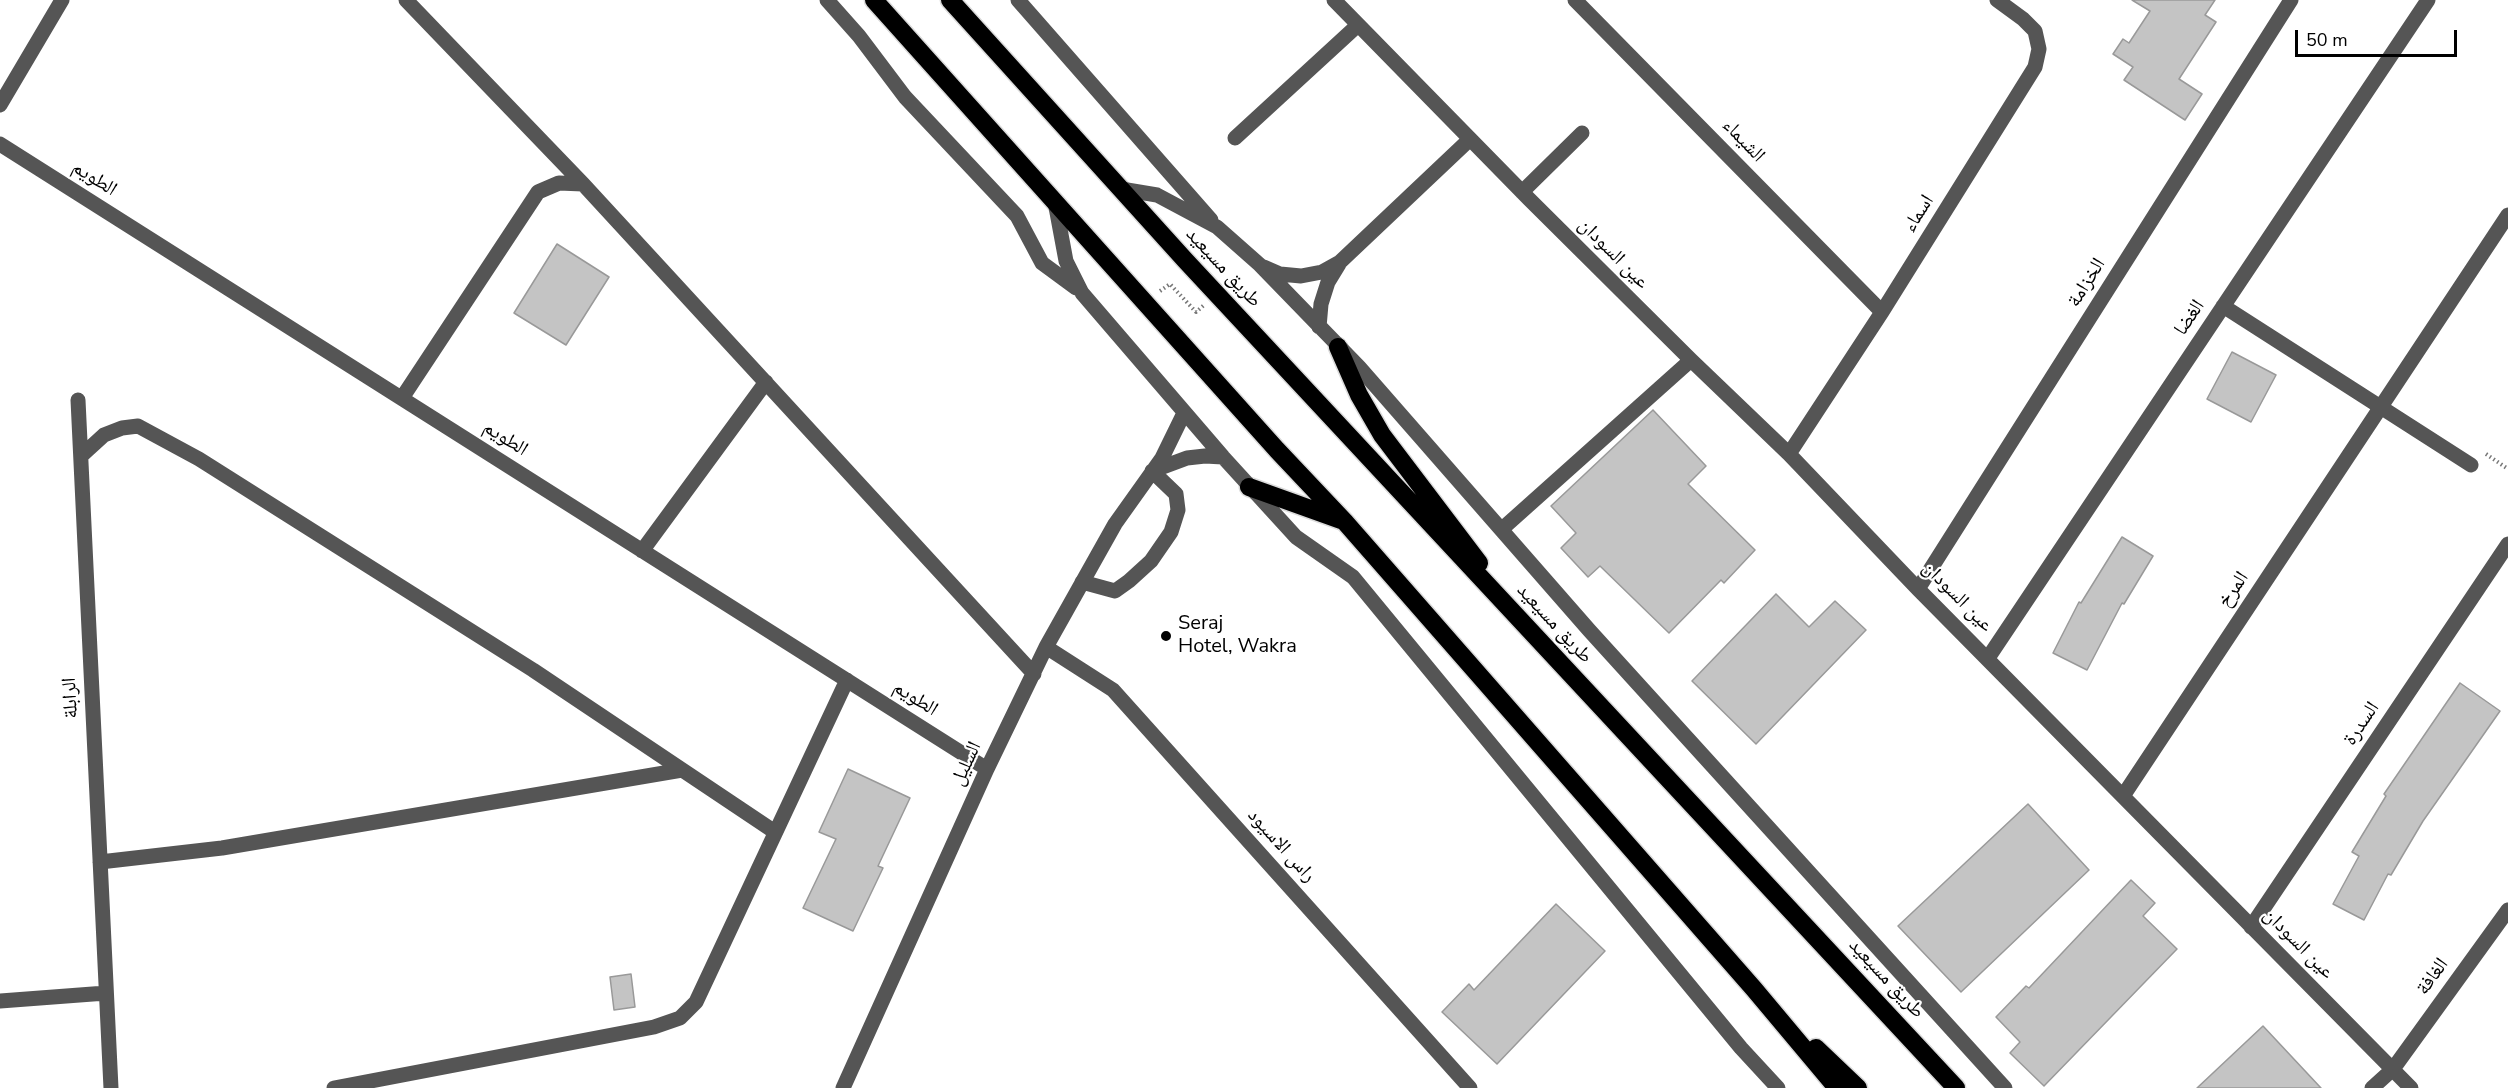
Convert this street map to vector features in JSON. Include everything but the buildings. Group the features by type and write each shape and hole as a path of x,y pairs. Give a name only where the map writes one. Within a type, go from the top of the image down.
{"highway":[{"path":"874,0 1345,522 1754,989 1837,1088"},
{"name":"طريق مسيعيد","path":"950,0 1217,295 1956,1088"},
{"path":"1338,347 1359,395 1382,435 1534,636"},
{"path":"1250,487 1345,522"},
{"path":"1754,989 1858,1088"}],"street":[{"path":"0,105 62,0"},
{"path":"406,0 583,184 1034,674"},
{"path":"827,0 859,36 905,97 1017,216 1042,263 1082,293 1184,413 1298,539 1353,578 1741,1048 1778,1088"},
{"name":"طريق مسيعيد","path":"1018,0 1217,227 1260,265 1367,376 1597,639 2005,1088"},
{"name":"عين السودان","path":"1334,0 1525,196 1789,454 1918,589 2411,1088"},
{"name":"الشيماء","path":"1575,0 1882,312"},
{"name":"اسماء","path":"1789,454 1882,312 2035,68 2039,49 2035,31 1997,0"},
{"name":"الغضا","path":"1988,658 2428,0"},
{"name":"الخزامة","path":"1918,589 2285,2"},
{"path":"1235,138 1358,25"},
{"path":"1525,196 1585,136"},
{"path":"1260,265 1280,274 1300,276 1322,272 1340,262 1469,140"},
{"name":"الطويم","path":"0,144 987,769"},
{"path":"402,398 538,192 559,183 583,184"},
{"name":"طريق مسيعيد","path":"1121,189 1157,195 1217,227"},
{"path":"1055,202 1066,261 1082,293"},
{"name":"المرخ","path":"2122,796 2508,215"},
{"path":"1318,327 1321,304 1328,282 1340,262"},
{"path":"2223,306 2471,465"},
{"path":"1502,529 1691,360"},
{"path":"642,550 766,382"},
{"name":"الرابلة","path":"78,400 111,1088"},
{"name":"السليل","path":"843,1088 987,769 1047,647 1114,524 1171,444 1184,413"},
{"path":"81,456 104,435 122,428 138,426 209,466 533,670 775,832"},
{"path":"1082,582 1115,591 1151,561 1171,532 1178,510 1176,494 1152,471 1187,458 1223,457"},
{"name":"السدرة","path":"2251,927 2508,544"},
{"name":"راس الاسيود","path":"1047,647 1113,690 1470,1088"},
{"path":"334,1088 654,1027 680,1018 696,1002 847,680"},
{"path":"100,862 222,848 682,770"},
{"name":"الغافة","path":"2372,1088 2393,1069 2508,910"},
{"path":"0,1001 106,993"}],"path":[{"path":"1146,303 1170,284 1196,312 1217,295"}],"place":[{"name":"Seraj Hotel, Wakra","path":"1166,636"}]}
